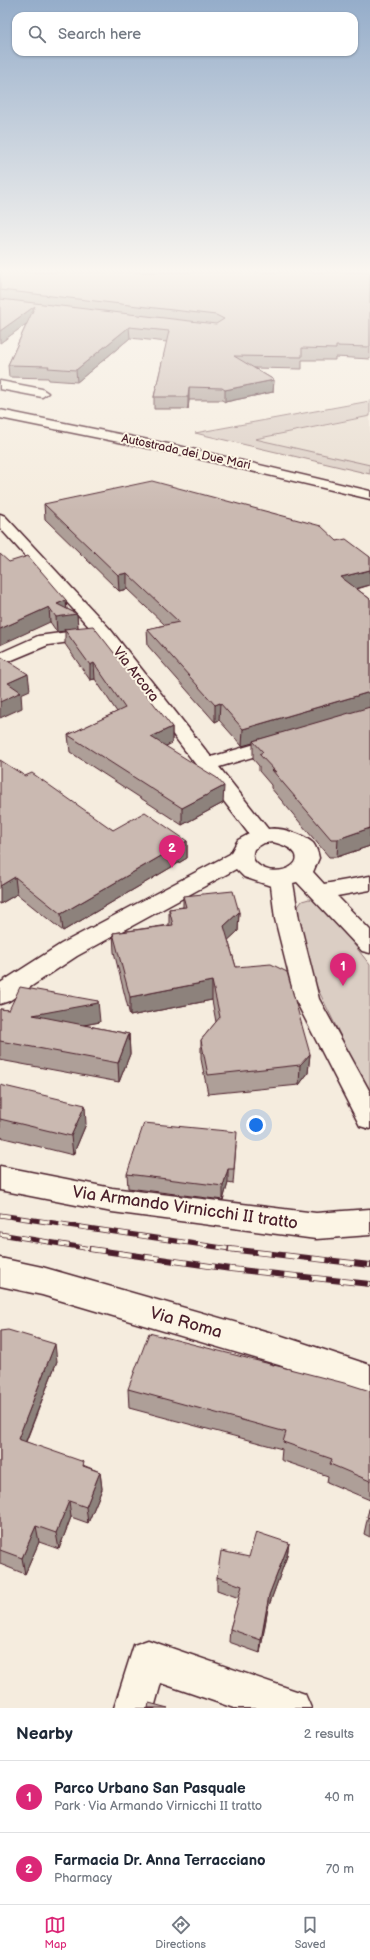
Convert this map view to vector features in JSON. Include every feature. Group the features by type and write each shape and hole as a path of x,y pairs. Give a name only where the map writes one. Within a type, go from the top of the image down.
{"main road":[{"path":"0,385 42,392"},
{"name":"Autostrada dei Due Mari","path":"0,403 210,445 370,483"},
{"name":"Autostrada dei Due Mari","path":"0,414 183,451 370,495"},
{"name":"Via Arcora","path":"0,519 104,633 262,836"},
{"path":"0,660 44,640 104,633"},
{"path":"207,764 296,738"},
{"path":"262,836 285,836 303,845 308,852 309,859 306,866 291,875 270,878 255,873 244,864 241,857 242,851 246,844 262,836"},
{"path":"0,995 69,950 241,857"},
{"path":"291,875 319,892 370,945"},
{"path":"291,875 287,919 307,999 370,1118"},
{"path":"319,892 370,883"},
{"name":"Via Armando Virnicchi II tratto","path":"0,1178 112,1200 316,1226 370,1222"},
{"name":"Via Roma","path":"0,1272 42,1281 279,1350 370,1381"},
{"path":"134,1708 148,1659 291,1708"}],"shaded area":[{"path":"370,401 370,416 255,439 370,465 370,474 195,433"},
{"path":"370,416 370,465 254,439 329,425"},
{"path":"309,899 320,901 370,965 370,1096 308,969 297,908 302,901"}],"building":[{"path":"14,352 99,352 76,370 48,368 49,366 8,365"},
{"path":"164,352 302,352 302,357 234,356 274,380 225,390 222,388 189,387 188,397 154,397"},
{"path":"152,481 321,526 337,541 346,539 370,557 370,570 341,577 370,599 370,692 243,729 220,703 215,705 147,629 179,622 127,573 118,575 44,504"},
{"path":"0,554 9,562 28,556 66,600 57,604 77,614 56,617 49,607 0,629"},
{"path":"93,626 172,727 151,737 217,778 224,786 182,808 68,735 125,708 94,663 90,665 64,629"},
{"path":"0,656 28,674 8,683 21,692 0,702"},
{"path":"370,707 370,828 338,839 331,839 272,770 276,772 259,754 263,752 253,741"},
{"path":"0,760 25,776 32,773 113,830 145,812 187,841 61,914 15,877 0,886"},
{"path":"233,891 239,912 224,926 236,967 271,964 287,972 310,1054 300,1065 208,1075 201,1040 220,1017 212,981 130,997 113,933 173,925 169,909 186,907 183,896"},
{"path":"20,987 98,1001 98,1003 33,1015 129,1034 118,1063 0,1041 0,1009 9,1010"},
{"path":"0,1085 85,1105 71,1136 0,1119"},
{"path":"144,1123 237,1132 234,1169 228,1169 223,1186 127,1174"},
{"path":"8,1330 55,1344 18,1439 84,1462 83,1466 100,1472 86,1507 69,1501 56,1533 36,1526 22,1558 0,1550 0,1331"},
{"path":"149,1333 370,1391 370,1481 330,1464 332,1459 283,1442 286,1432 128,1389"},
{"path":"370,1506 370,1518 367,1517"},
{"path":"256,1532 289,1543 269,1595 261,1640 230,1629 242,1586 217,1577 221,1551 249,1557"},
{"path":"149,1703 168,1708 148,1708"}],"railway":[{"path":"0,1215 234,1250"},
{"path":"0,1234 97,1250"},
{"path":"90,1249 97,1250"},
{"path":"229,1249 234,1250"},
{"path":"97,1250 231,1269 370,1284"},
{"path":"234,1250 370,1265"}],"place":[{"name":"Farmacia Dr. Anna Terracciano","path":"172,868"},
{"name":"Parco Urbano San Pasquale","path":"343,986"}]}
